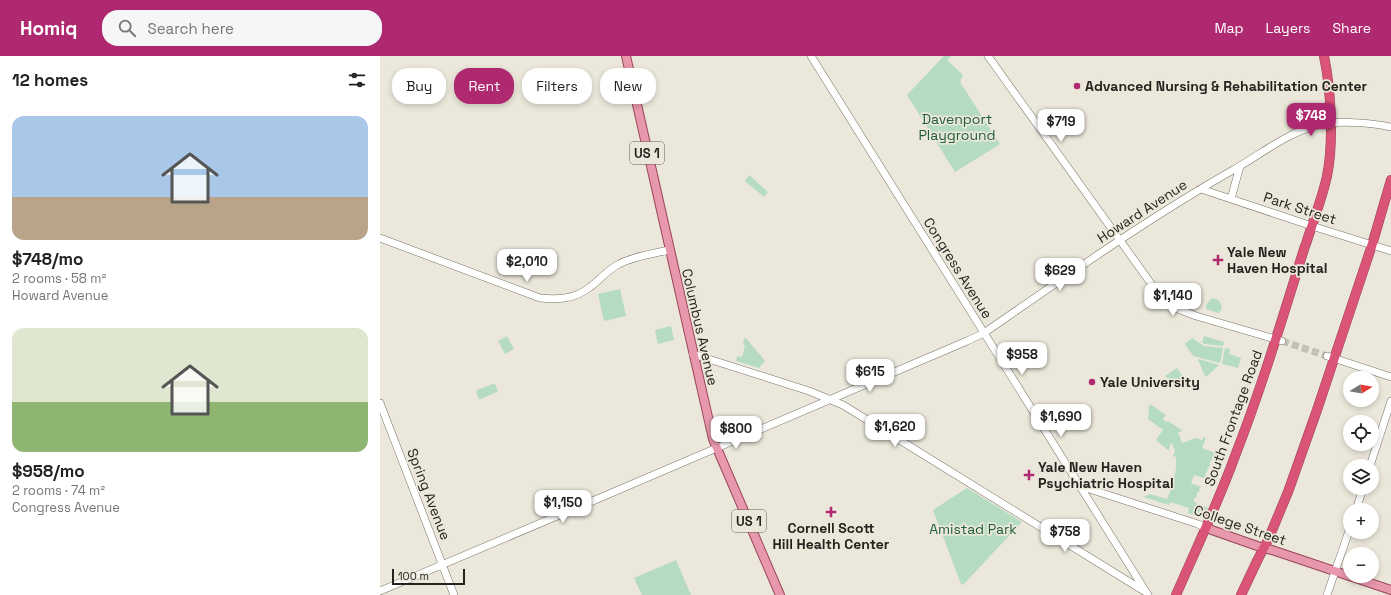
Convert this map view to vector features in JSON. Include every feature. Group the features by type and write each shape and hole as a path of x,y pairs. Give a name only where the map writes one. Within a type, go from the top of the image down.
{"highway":[{"name":"South Frontage Road","path":"1176,595 1236,456 1279,340 1327,175 1330,151 1330,94 1324,56"},
{"path":"1241,595 1288,492 1331,357 1372,245 1391,180"}],"main road":[{"name":"Columbus Avenue","path":"626,56 713,439 780,595"},
{"name":"Congress Avenue","path":"811,56 1147,593"},
{"path":"988,56 1162,299 1170,305 1196,316 1279,340"},
{"name":"Howard Avenue","path":"380,590 831,400 984,333 1120,240 1201,189 1294,134 1320,124 1352,123 1391,127"},
{"path":"1231,199 1240,166"},
{"name":"Park Street","path":"1201,189 1391,251"},
{"path":"380,238 540,298 552,300 570,297 583,292 607,272 620,264 636,258 669,250"},
{"path":"693,354 809,391 843,404 1147,593"},
{"path":"1331,357 1391,377"},
{"path":"1372,459 1391,401"},
{"name":"Spring Avenue","path":"380,403 454,595"},
{"name":"College Street","path":"1080,486 1198,524 1263,548 1391,590"},
{"path":"1327,595 1346,539"}],"green space":[{"name":"Davenport Playground","path":"944,56 951,56 947,60 963,75 960,82 1000,144 955,172 907,95"},
{"path":"749,175 768,192 764,197 745,181"},
{"path":"620,289 626,316 604,321 598,294"},
{"path":"1211,299 1217,299 1219,301 1222,307 1220,312 1218,313 1206,309 1206,305"},
{"path":"671,326 674,340 658,344 655,330"},
{"path":"507,336 514,349 505,354 498,341"},
{"path":"1204,336 1224,342 1223,346 1204,344 1202,342"},
{"path":"745,337 765,361 759,368 736,361 737,356 742,357 745,346 743,343"},
{"path":"1192,338 1204,346 1223,348 1220,363 1193,356 1185,344"},
{"path":"1225,348 1230,349 1229,354 1241,358 1238,368 1222,364"},
{"path":"1199,359 1219,365 1206,377 1198,360"},
{"path":"1177,368 1187,383 1181,386 1165,376"},
{"path":"495,384 498,391 479,399 476,392 477,390"},
{"path":"1150,404 1166,415 1163,419 1166,422 1168,421 1183,431 1178,432 1182,443 1196,438 1203,440 1203,437 1206,438 1202,448 1215,453 1209,463 1210,465 1204,478 1194,475 1191,483 1201,487 1199,488 1200,490 1197,493 1196,498 1194,498 1194,502 1208,508 1207,512 1203,516 1188,513 1189,508 1170,502 1169,505 1143,497 1150,494 1167,499 1173,484 1176,468 1176,457 1173,456 1175,451 1172,443 1170,444 1169,451 1156,440 1163,430 1148,419"},
{"name":"Amistad Park","path":"967,488 1022,522 963,585 961,584 933,510"},
{"path":"676,560 691,595 642,595 634,578"}],"tunnel":[{"path":"1282,341 1327,356"}],"place":[{"name":"Advanced Nursing & Rehabilitation Center","path":"1077,86"},
{"name":"Yale New Haven Hospital","path":"1218,260"},
{"name":"Yale University","path":"1092,382"},
{"name":"Yale New Haven Psychiatric Hospital","path":"1029,475"},
{"name":"Cornell Scott Hill Health Center","path":"831,512"}]}
